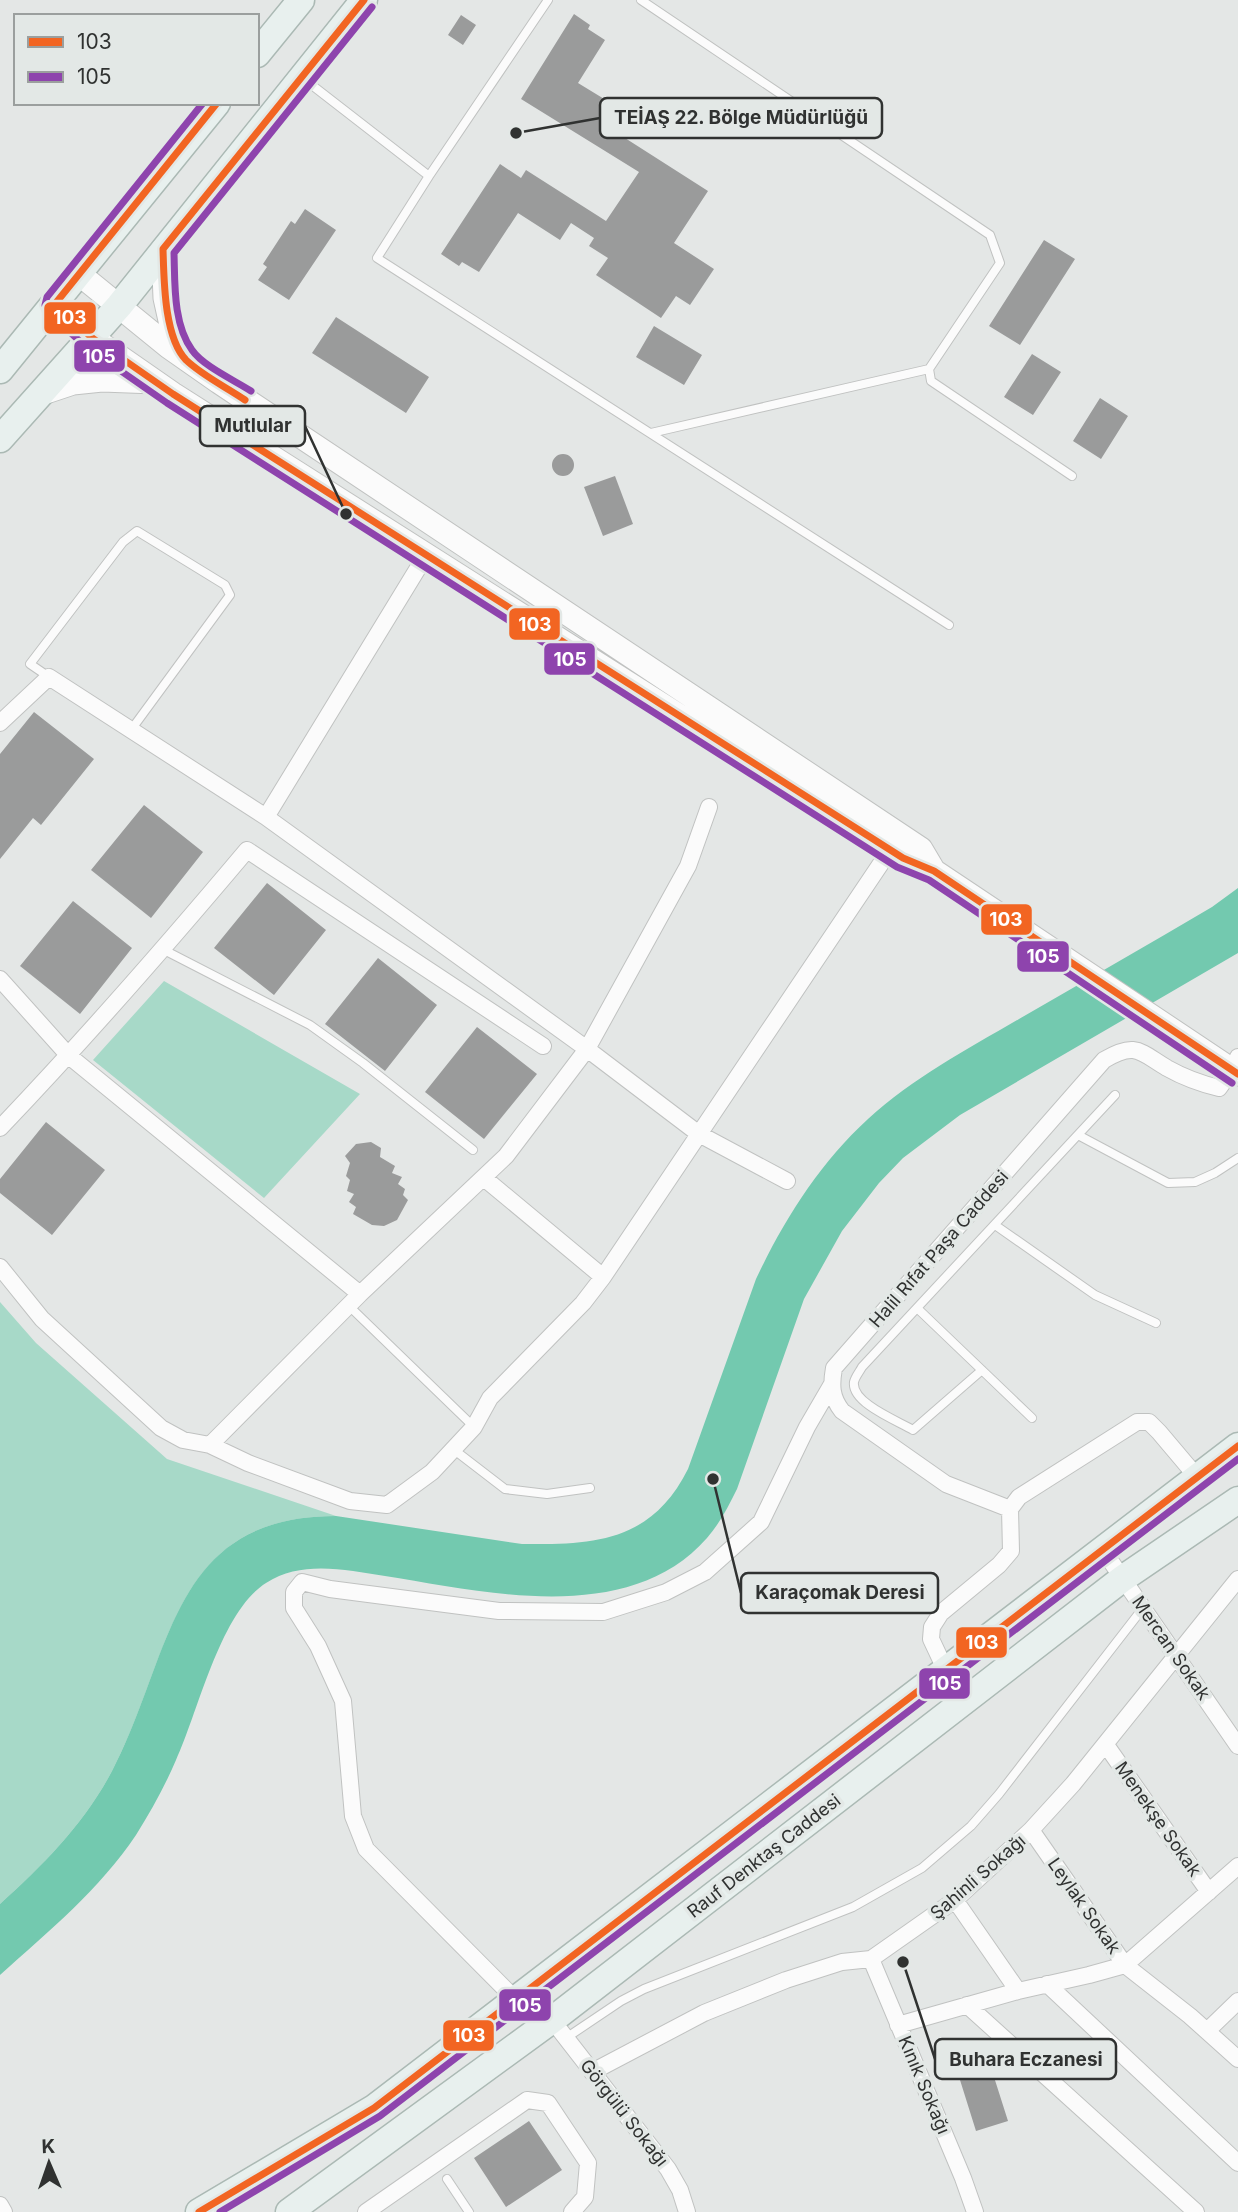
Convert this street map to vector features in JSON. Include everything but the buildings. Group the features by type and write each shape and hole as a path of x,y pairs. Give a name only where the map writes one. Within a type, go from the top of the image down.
{"main road":[{"path":"259,52 301,0"},
{"path":"0,439 120,306 364,0"},
{"path":"0,370 215,105"},
{"path":"163,250 164,298 184,357"},
{"path":"78,273 184,357 341,465 369,481 920,849 934,871"},
{"path":"55,304 91,337 155,382 890,850 934,871 1147,1013 1236,1067"},
{"path":"40,394 73,383 102,380 155,382"},
{"name":"Rauf Denktaş Caddesi","path":"199,2212 374,2108 1238,1446"},
{"name":"Rauf Denktaş Caddesi","path":"289,2212 559,2029 1122,1579 1238,1500"}],"street":[{"path":"266,817 426,555"},
{"path":"0,723 49,677 266,817 587,1049 699,1134 786,1181"},
{"path":"210,1445 355,1300 506,1156 587,1049 688,866 709,807"},
{"path":"0,1128 164,950 247,850 543,1046"},
{"path":"0,1267 42,1319 161,1428 183,1440 210,1445 248,1463 350,1501 387,1505 432,1472 474,1427 490,1398 583,1303 603,1277 890,850"},
{"path":"0,979 69,1056 355,1300"},
{"name":"Halil Rıfat Paşa Caddesi","path":"832,1384 834,1368 1104,1060 1121,1050 1143,1051 1168,1069 1219,1088 1236,1067"},
{"path":"484,1178 603,1277"},
{"path":"832,1384 835,1402 842,1411 946,1485 1010,1509"},
{"path":"516,2000 366,1849 353,1816 343,1701 318,1646 294,1608 294,1592 302,1582 330,1589 499,1611 603,1612 666,1592 705,1572 761,1522 807,1427 832,1384"},
{"path":"946,1671 931,1639 932,1626 941,1613 999,1565 1011,1550 1010,1509 1018,1497 1137,1423 1149,1422 1197,1477"},
{"name":"Mercan Sokak","path":"1103,1550 1238,1746"},
{"name":"Şahinli Sokağı","path":"592,2072 658,2036 728,2003 842,1962 871,1959 955,1900 1031,1829 1106,1745 1238,1579"},
{"name":"Menekşe Sokak","path":"1106,1745 1209,1892"},
{"name":"Leylak Sokak","path":"1031,1829 1125,1965 1238,2059"},
{"path":"898,2025 1018,1991 1125,1965 1238,1866"},
{"path":"955,1900 1018,1991"},
{"name":"Kınık Sokağı","path":"871,1959 975,2212"},
{"path":"1047,1984 1238,2163"},
{"path":"1207,2031 1238,2001"},
{"path":"967,2006 1196,2212"},
{"name":"Görgülü Sokağı","path":"559,2029 668,2169 680,2190 687,2212"},
{"path":"366,2212 527,2099 548,2103 588,2163 585,2197 572,2212"},
{"path":"0,2205 4,2212"}],"lane":[{"path":"548,0 377,258 949,625"},
{"path":"641,0 990,235 1000,263 929,369 651,433"},
{"path":"301,78 429,176"},
{"path":"929,369 932,381 1072,476"},
{"path":"49,677 30,664 123,542 136,531 225,586 230,595 131,730"},
{"path":"164,950 310,1026 363,1063 473,1150"},
{"name":"Halil Rıfat Paşa Caddesi","path":"982,1370 913,1430 862,1401 856,1393 854,1382 862,1367 1115,1095"},
{"path":"1078,1135 1168,1183 1195,1182 1238,1158"},
{"name":"Halil Rıfat Paşa Caddesi","path":"995,1224 1095,1295 1156,1323"},
{"path":"355,1300 474,1427"},
{"name":"Halil Rıfat Paşa Caddesi","path":"917,1308 1032,1418"},
{"path":"453,1449 505,1489 547,1494 590,1488"},
{"path":"559,2029 644,1989 853,1907 922,1868 971,1826 999,1794 1143,1608"},
{"path":"447,2179 470,2212"}],"shaded area":[{"path":"1238,888 1238,953 960,1115 903,1158 879,1183 842,1231 804,1299 737,1489 720,1521 707,1538 675,1566 638,1584 597,1593 554,1596 510,1594 355,1571 324,1569 294,1571 266,1583 250,1597 223,1639 172,1770 136,1835 90,1892 0,1975 0,1904 62,1842 101,1790 132,1727 184,1600 208,1566 239,1540 281,1522 336,1516 522,1544 598,1540 639,1525 674,1493 688,1469 756,1279 778,1235 804,1194 850,1136 885,1104 940,1065 1212,907"},
{"path":"164,981 360,1094 264,1198 93,1060"},
{"path":"0,1302 36,1343 167,1459 336,1516 281,1522 239,1540 208,1566 184,1600 132,1727 101,1790 62,1842 0,1904"}],"transit line":[{"name":"103","path":"245,400 200,371 186,360 179,350 169,323 163,249 364,0"},
{"name":"105","path":"251,391 203,362 186,340 176,303 174,253 372,7"},
{"name":"105","path":"201,105 47,297 45,305 48,312 85,346 167,403 897,867 929,880 1232,1083"},
{"name":"103","path":"215,105 55,304 91,337 173,394 903,858 934,871 1238,1074"},
{"name":"103","path":"199,2212 374,2108 1238,1446"},
{"name":"105","path":"220,2212 380,2116 1238,1459"}],"place":[{"name":"TEİAŞ 22. Bölge Müdürlüğü","path":"516,133"},
{"name":"Mutlular","path":"346,514"},
{"name":"Karaçomak Deresi","path":"713,1479"},
{"name":"Buhara Eczanesi","path":"903,1962"}]}
